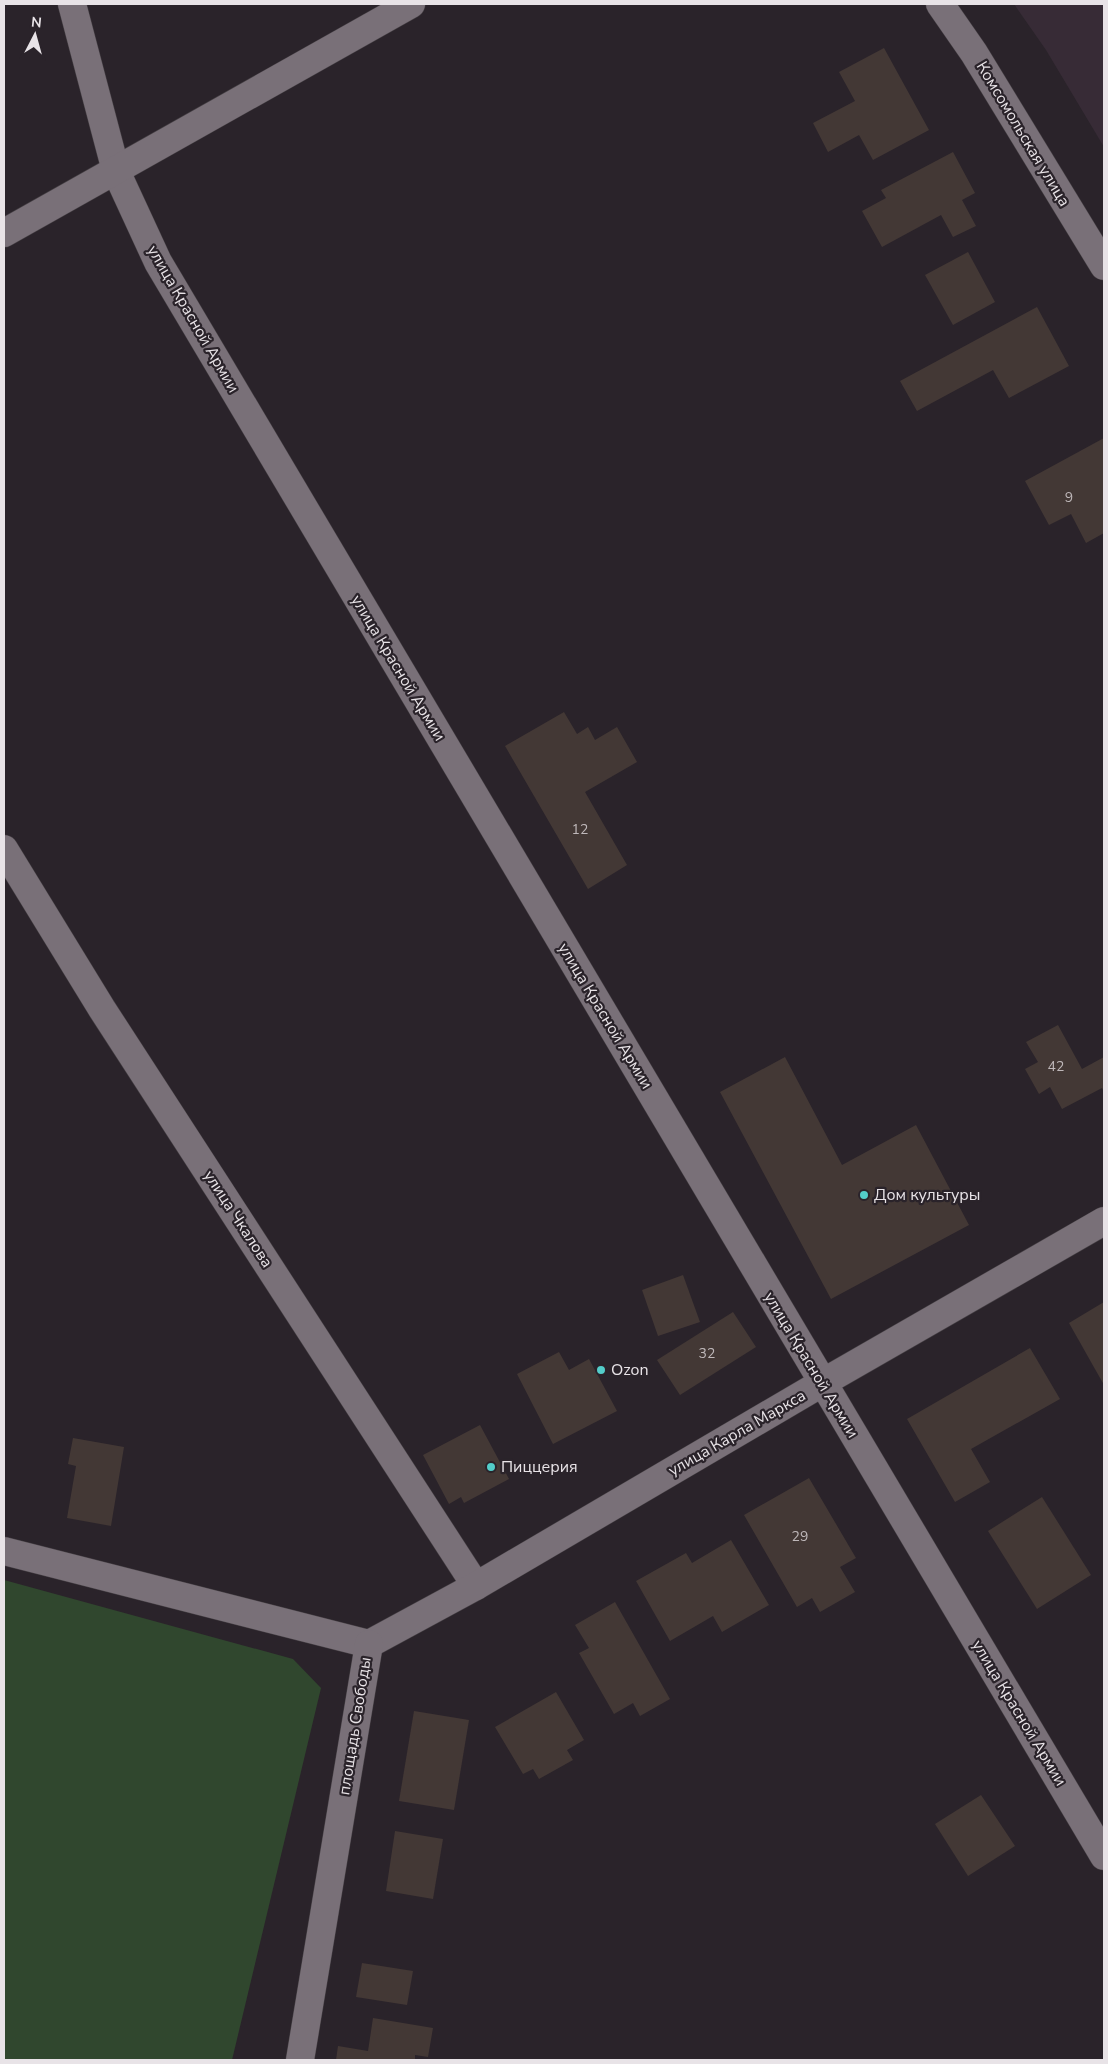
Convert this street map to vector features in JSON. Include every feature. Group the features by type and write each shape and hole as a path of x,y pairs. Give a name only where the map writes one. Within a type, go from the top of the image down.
{"street":[{"name":"улица Красной Армии","path":"72,4 116,171 158,262 1104,1856"},
{"path":"4,233 411,4"},
{"name":"Комсомольская улица","path":"940,4 974,53 1104,266"},
{"name":"улица Чкалова","path":"4,849 102,1009 476,1586"},
{"name":"улица Карла Маркса","path":"369,1644 476,1586 822,1383 1104,1221"},
{"name":"площадь Свободы","path":"4,1551 369,1644 300,2060"}],"shaded area":[{"path":"1014,4 1104,4 1104,147 1046,50"}],"green space":[{"path":"4,1580 293,1659 321,1688 232,2060 4,2060"}],"building":[{"path":"884,48 929,130 873,160 859,135 828,152 813,123 855,101 839,72"},
{"path":"953,152 975,193 962,200 976,226 953,237 941,215 882,247 862,211 886,198 881,190"},
{"path":"968,252 995,302 953,325 925,275"},
{"path":"1037,307 1069,366 1009,398 993,370 917,411 900,381"},
{"path":"1104,438 1104,533 1086,543 1071,514 1049,525 1025,481"},
{"path":"564,712 577,734 588,727 595,740 617,727 637,762 585,792 627,865 588,889 505,746"},
{"path":"1058,1025 1082,1069 1104,1057 1104,1092 1102,1088 1062,1109 1050,1087 1039,1094 1025,1069 1038,1062 1026,1042"},
{"name":"Дом культуры","path":"785,1057 842,1165 916,1125 969,1225 831,1299 720,1092"},
{"path":"683,1275 700,1322 658,1336 642,1290"},
{"path":"1104,1302 1104,1385 1069,1323"},
{"path":"733,1312 756,1347 680,1395 657,1360"},
{"path":"1030,1348 1060,1399 971,1449 990,1482 955,1502 907,1419"},
{"path":"559,1352 569,1370 589,1359 617,1411 553,1444 517,1374"},
{"path":"480,1425 509,1479 464,1503 461,1497 449,1504 423,1455"},
{"path":"73,1438 124,1447 111,1526 67,1518 76,1466 68,1464"},
{"path":"809,1478 856,1558 840,1567 855,1592 820,1612 812,1598 797,1607 744,1515"},
{"path":"1042,1497 1091,1575 1037,1609 988,1531"},
{"path":"731,1540 769,1605 722,1632 713,1616 670,1641 636,1581 686,1553 692,1563"},
{"path":"615,1602 670,1699 640,1716 633,1703 614,1714 579,1653 589,1648 575,1625"},
{"path":"556,1692 584,1740 567,1750 573,1760 539,1779 533,1769 523,1774 495,1727"},
{"path":"414,1711 469,1720 454,1810 399,1801"},
{"path":"981,1795 1015,1846 968,1876 935,1824"},
{"path":"395,1831 443,1839 433,1899 386,1891"},
{"path":"362,1963 413,1971 407,2005 356,1997"},
{"path":"373,2018 433,2028 428,2057 415,2055 415,2060 336,2060 338,2046 368,2051"}],"place":[{"name":"Дом культуры","path":"864,1195"},
{"name":"Ozon","path":"601,1370"},
{"name":"Пиццерия","path":"491,1467"}]}
